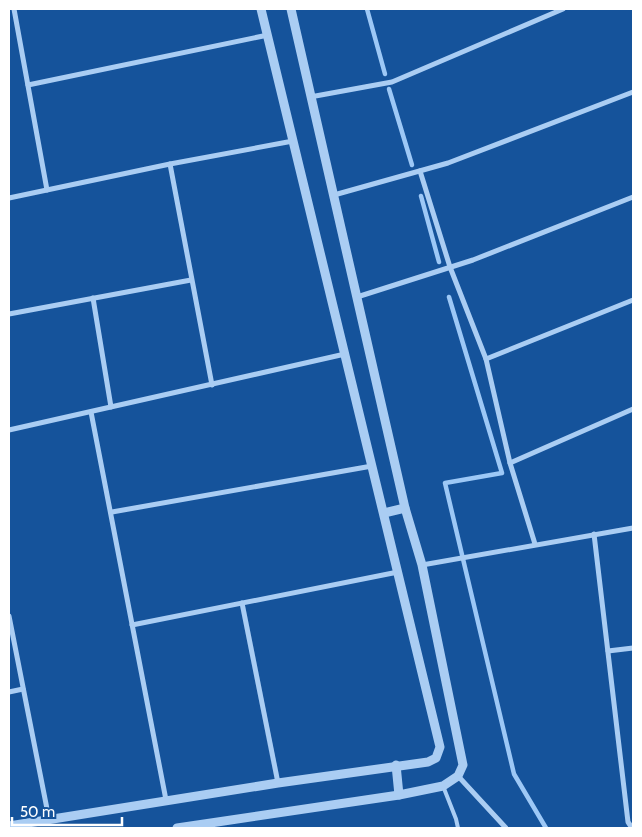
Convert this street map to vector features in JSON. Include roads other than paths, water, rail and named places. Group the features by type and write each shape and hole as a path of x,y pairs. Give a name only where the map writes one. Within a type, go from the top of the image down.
{"street":[{"path":"14,9 47,190"},
{"path":"9,826 166,800 396,765 428,762 436,758 440,747 261,9"},
{"path":"178,828 207,826 399,795 443,786 458,776 463,765 422,565 406,508 291,9"},
{"path":"310,97 392,82 562,9"},
{"path":"28,85 268,35"},
{"path":"334,195 448,163 633,92"},
{"path":"9,198 170,164 293,141"},
{"path":"170,164 212,384"},
{"path":"420,171 450,267 486,359 510,462 535,544"},
{"path":"357,297 420,275 473,260 633,197"},
{"path":"9,314 191,280"},
{"path":"93,298 111,407"},
{"path":"486,359 633,300"},
{"path":"9,430 345,354"},
{"path":"510,462 633,409"},
{"path":"91,412 112,512 166,800"},
{"path":"112,512 372,466"},
{"path":"384,513 406,508"},
{"path":"422,565 633,528"},
{"path":"594,534 628,822 632,828"},
{"path":"132,625 398,572"},
{"path":"242,603 278,783"},
{"path":"9,616 49,819"},
{"path":"608,651 633,648"},
{"path":"9,692 23,689"},
{"path":"396,765 399,795"},
{"path":"458,776 506,828"}],"lane":[{"path":"443,786 458,828"}],"waterway":[{"path":"367,9 385,74"},
{"path":"389,89 412,165"},
{"path":"421,196 439,262"},
{"path":"449,297 502,473 445,483 514,774 546,828"}]}
